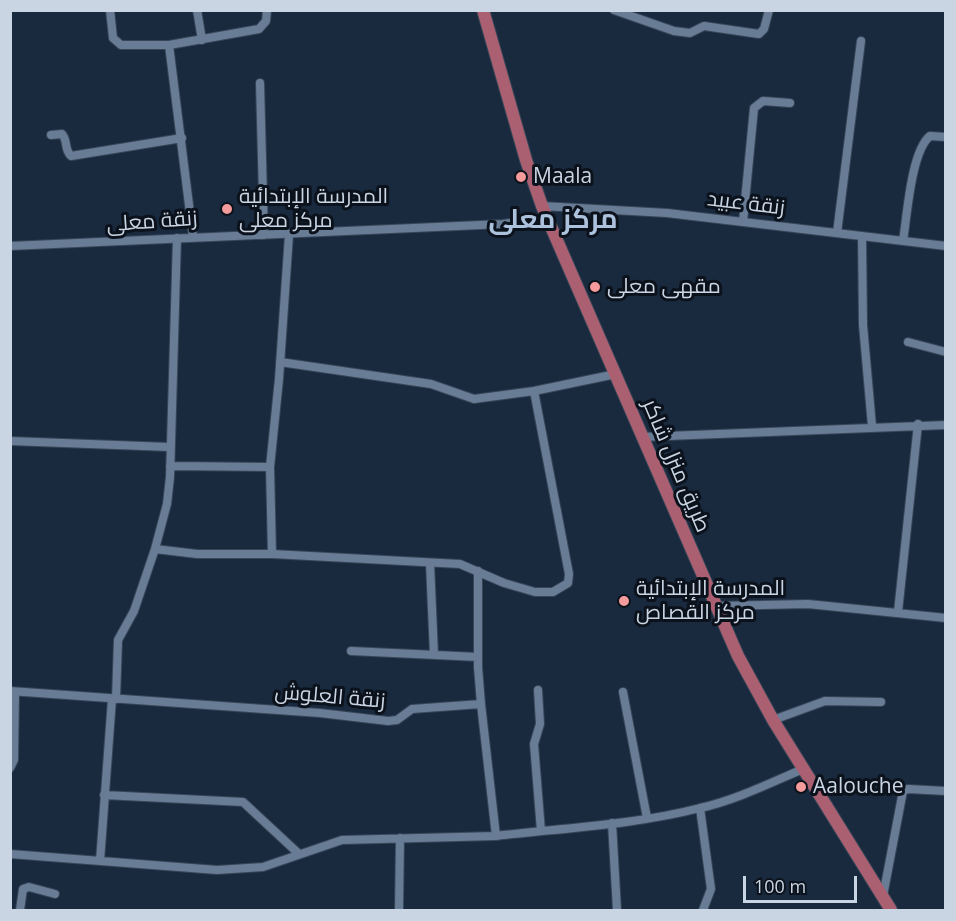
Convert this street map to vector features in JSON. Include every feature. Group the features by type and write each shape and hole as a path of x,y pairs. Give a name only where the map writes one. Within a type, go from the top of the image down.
{"main road":[{"name":"طريق منزل شاكر","path":"483,10 526,160 544,212 715,606 738,656 773,720 891,910"}],"street":[{"path":"110,10 113,38 118,44 169,45 259,28 266,21 267,10"},
{"path":"197,10 202,40"},
{"path":"614,10 680,32 693,32 704,26 756,34 764,29 769,10"},
{"path":"837,233 861,42"},
{"path":"169,45 193,237"},
{"path":"260,83 264,235"},
{"path":"743,222 754,108 763,101 790,103"},
{"path":"51,135 62,134 65,137 67,152 71,156 182,138"},
{"path":"903,241 912,182 923,146 930,136 945,137"},
{"name":"زنقة عبيد","path":"544,212 667,213 945,246"},
{"name":"زنقة معلى","path":"10,246 503,224 544,212"},
{"path":"272,554 270,467 289,235"},
{"path":"861,236 862,325 872,426"},
{"path":"100,861 118,640 134,610 155,549 167,504 177,238"},
{"path":"908,342 945,352"},
{"path":"280,362 431,384 474,399 534,391 616,374"},
{"path":"155,549 197,554 272,554 460,564 504,584 535,592 553,592 568,583 569,574 534,391"},
{"path":"898,612 918,424"},
{"path":"642,437 945,424"},
{"path":"10,441 170,447"},
{"path":"170,466 270,467"},
{"path":"430,562 434,655"},
{"path":"478,571 478,657 481,704 496,837"},
{"path":"715,606 808,604 945,618"},
{"path":"351,651 478,657"},
{"path":"538,690 540,724 534,744 541,831"},
{"path":"10,768 14,760 13,692"},
{"name":"زنقة العلوش","path":"13,692 320,713 388,721 397,720 412,709 481,704"},
{"path":"623,692 647,818"},
{"path":"773,720 825,701 881,702"},
{"path":"10,854 248,869 271,865 336,841 496,837 647,818 700,808 740,796 803,769"},
{"path":"883,898 903,791 908,789 945,791"},
{"path":"104,795 243,802 299,854"},
{"path":"700,808 711,889 703,910"},
{"path":"612,823 617,910"},
{"path":"399,910 400,838"},
{"path":"20,910 23,889 35,888 55,894"}],"place":[{"name":"Maala","path":"521,177"},
{"name":"المدرسة الإبتدائية مركز معلى","path":"227,209"},
{"name":"مقهى معلى","path":"595,287"},
{"name":"المدرسة الإبتدائية مركز القصاص","path":"624,601"},
{"name":"Aalouche","path":"801,787"}],"district":[{"name":"مركز معلى","path":"553,220"}]}
